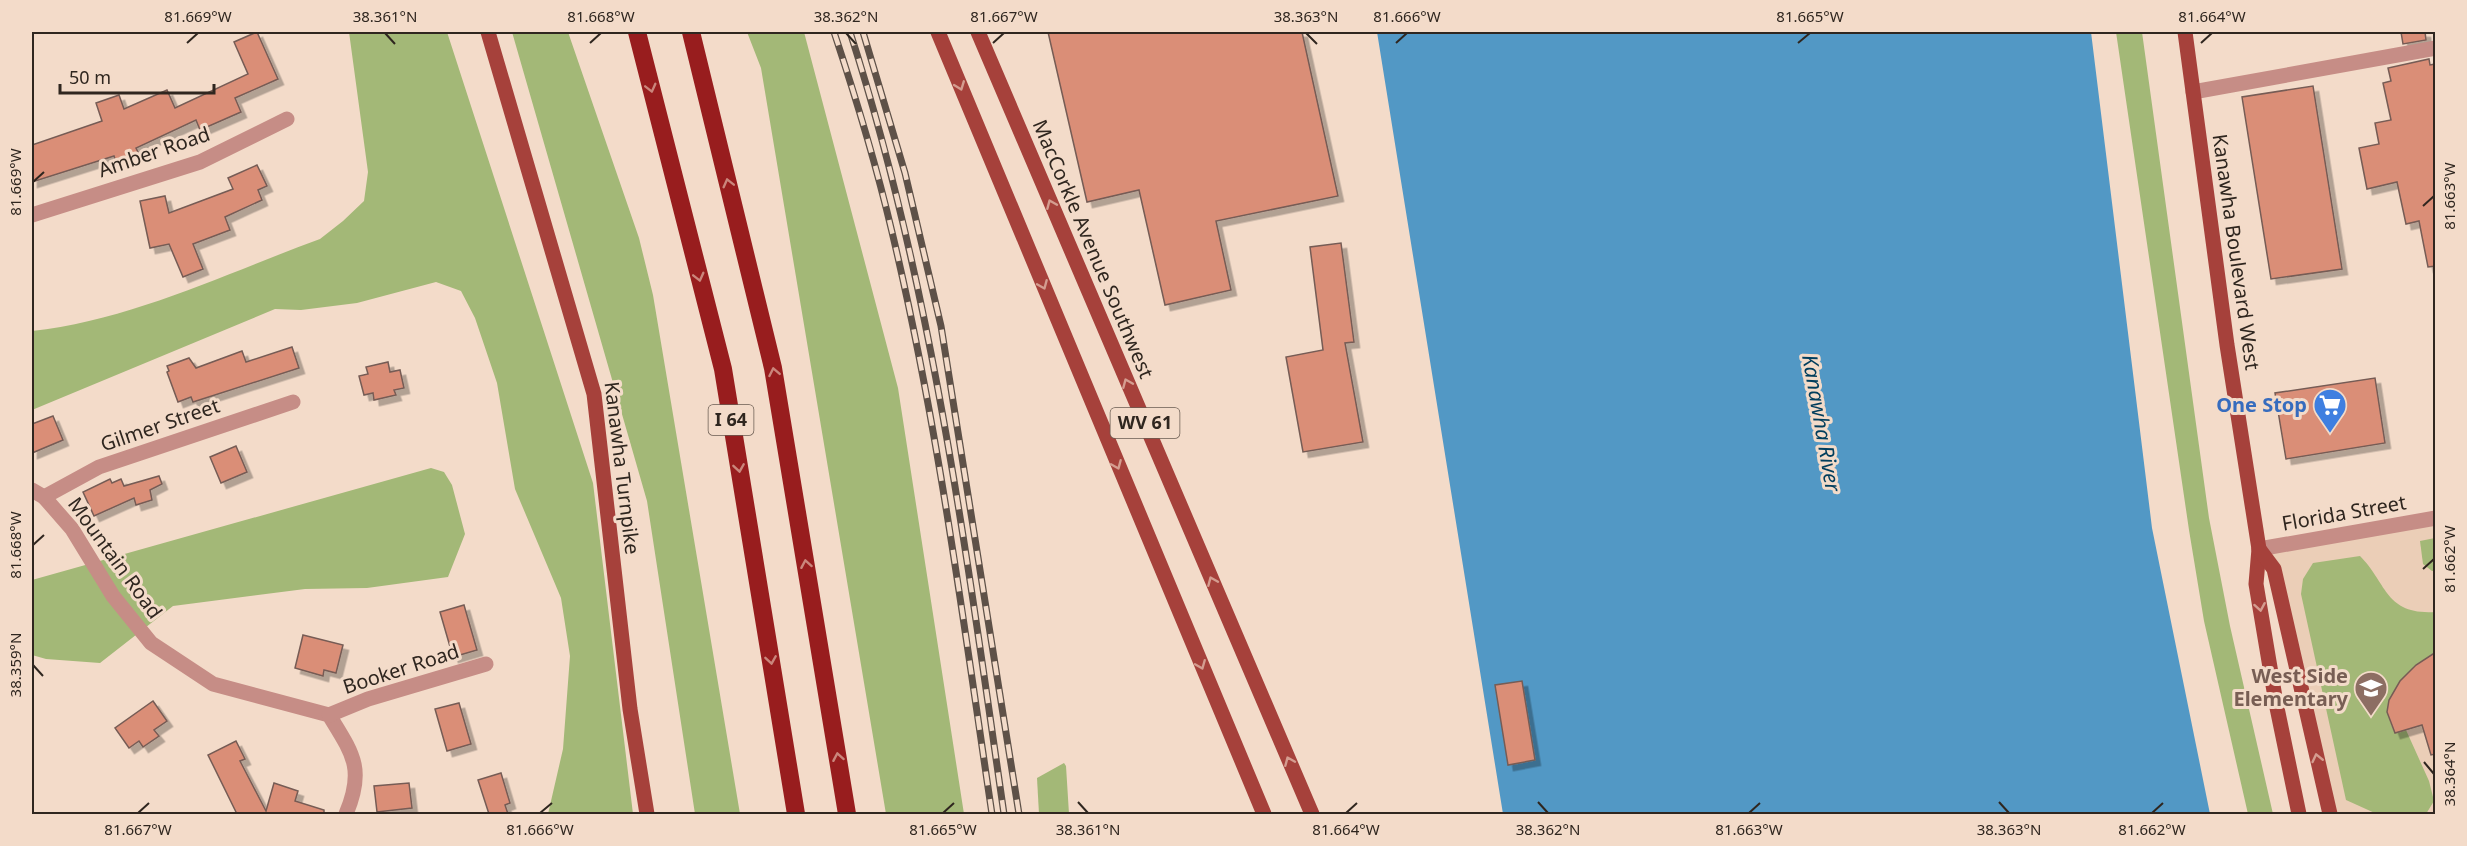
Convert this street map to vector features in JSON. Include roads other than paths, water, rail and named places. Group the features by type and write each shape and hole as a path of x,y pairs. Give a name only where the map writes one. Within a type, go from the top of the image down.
{"highway":[{"name":"I 64","path":"637,32 723,369 796,814"},
{"name":"I 64","path":"691,32 773,368 848,814"}],"main road":[{"name":"Kanawha Turnpike","path":"488,32 594,394 630,709 647,814"},
{"name":"WV 61","path":"938,32 1264,814"},
{"name":"MacCorkle Avenue Southwest","path":"978,32 1312,814"},
{"name":"Kanawha Boulevard West","path":"2185,32 2227,345 2259,549 2256,584 2276,703 2299,814"},
{"name":"Kanawha Boulevard West","path":"2259,549 2274,569 2330,814"}],"street":[{"path":"2193,92 2436,48"},
{"name":"Amber Road","path":"32,215 200,162 287,119"},
{"name":"Gilmer Street","path":"38,493 99,467 293,402"},
{"name":"Mountain Road","path":"38,493 72,529 113,596 151,643 213,684 329,716"},
{"name":"Florida Street","path":"2259,549 2436,518"},
{"name":"Booker Road","path":"329,716 368,699 486,664"},
{"path":"329,716 354,756 354,794 346,814"}],"water":[{"name":"Kanawha River","path":"1377,32 2091,32 2152,528 2210,814 1503,814"}],"railway":[{"path":"834,32 879,181 923,377 960,595 992,814"},
{"path":"850,32 879,128 925,322 960,518 1004,814"},
{"path":"863,32 905,173 941,326 1019,814"}],"place":[{"name":"One Stop","path":"2330,434"},
{"name":"West Side Elementary","path":"2371,717"}]}
